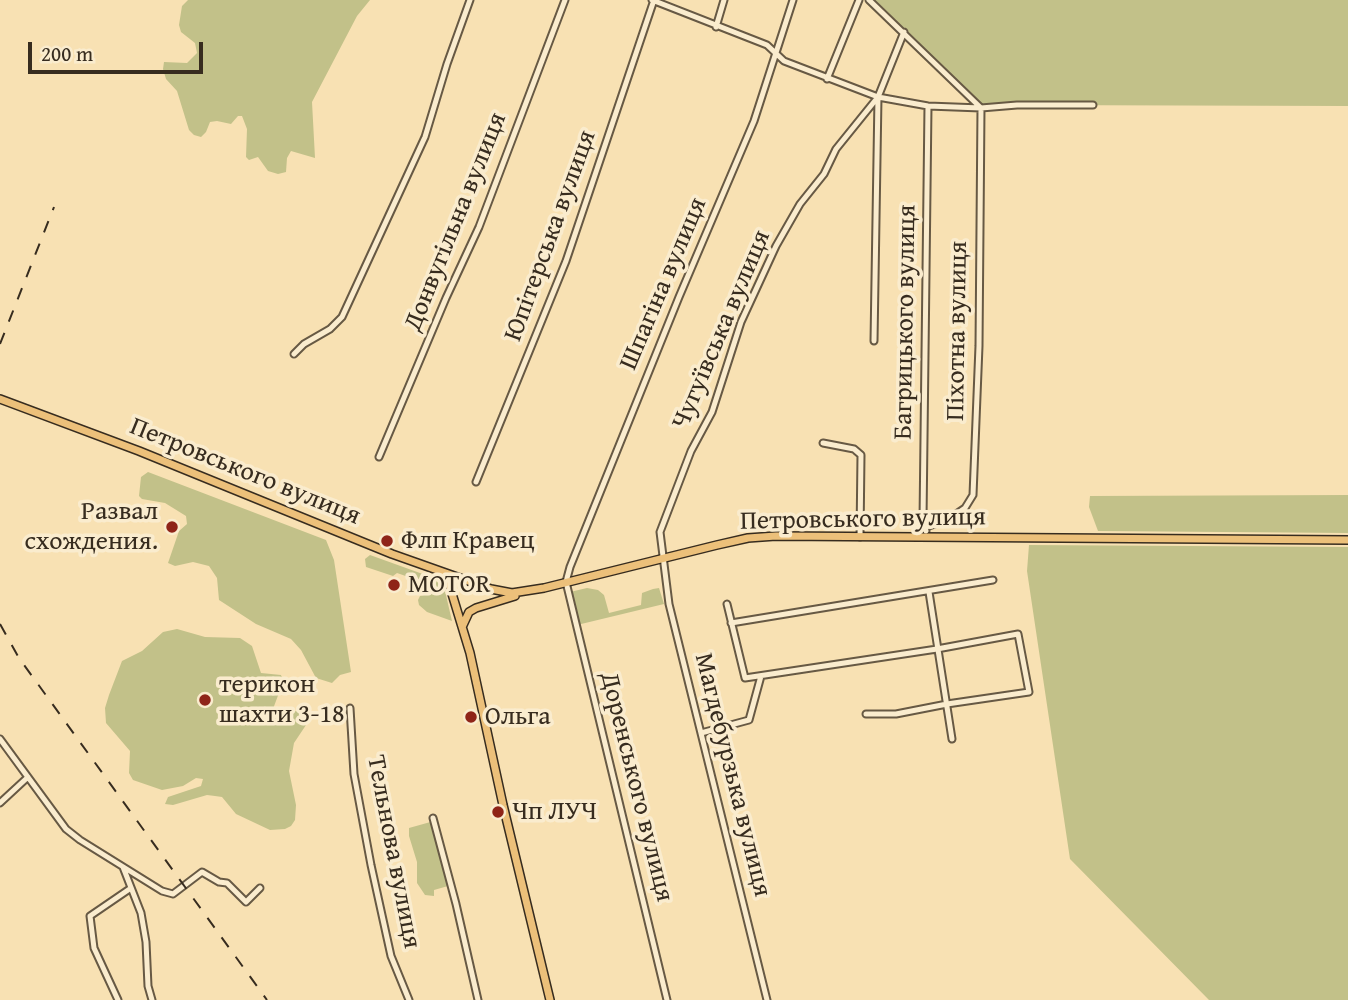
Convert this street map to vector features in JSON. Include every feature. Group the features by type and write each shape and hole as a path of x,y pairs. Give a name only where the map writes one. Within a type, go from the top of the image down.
{"main road":[{"name":"Петровського вулиця","path":"0,399 87,430 367,545 491,589 512,593 544,588 748,538 776,536 1348,540"},
{"path":"446,574 463,625 550,1000"},
{"path":"463,625 469,612 486,604 544,588"}],"street":[{"path":"294,354 304,344 330,329 342,317 425,137 470,0"},
{"name":"Донвугільна вулиця","path":"379,457 479,227 565,0"},
{"path":"653,0 767,45 784,61 878,97 928,107 1093,105"},
{"name":"Юпітерська вулиця","path":"476,482 566,261 653,0"},
{"path":"716,27 724,0"},
{"name":"Шпагіна вулиця","path":"566,582 570,566 668,322 754,121 793,0"},
{"path":"827,79 859,0"},
{"path":"869,0 981,108"},
{"path":"874,341 878,97 904,32"},
{"name":"Чугуївська вулиця","path":"662,558 660,532 691,452 712,412 741,322 776,246 800,204 824,174 836,149 878,97"},
{"name":"Багрицького вулиця","path":"926,538 923,520 928,107"},
{"name":"Піхотна вулиця","path":"926,527 949,519 965,508 974,495 979,345 981,108"},
{"path":"823,443 854,449 861,455 860,537"},
{"name":"Магдебурзька вулиця","path":"662,558 669,604 767,1000"},
{"path":"732,623 993,580"},
{"name":"Доренського вулиця","path":"566,582 667,1000"},
{"path":"486,604 491,589"},
{"path":"929,592 952,738"},
{"path":"727,604 745,678 1018,634 1029,692 896,714 866,714"},
{"path":"701,733 749,720 761,676"},
{"name":"Тельнова вулиця","path":"350,708 354,774 368,854 391,956 409,1000"},
{"path":"0,739 66,829 168,894 180,890 202,872 219,882 227,883 246,902 260,888"},
{"path":"0,803 28,777"},
{"path":"433,818 478,1000"},
{"path":"123,867 141,914 146,942 148,986 152,1000"},
{"path":"118,1000 94,948 90,916 131,888"}],"shaded area":[{"path":"188,0 370,0 357,16 312,102 315,158 291,151 287,158 286,172 278,174 268,171 258,157 249,160 246,157 247,129 242,116 238,116 231,124 210,122 201,137 189,130 177,91 166,79 163,69 164,62 187,63 197,53 195,43 181,32 179,25 182,6"},
{"path":"869,0 1348,0 1348,106 1017,105 981,108"},
{"path":"148,472 326,540 334,560 351,672 340,675 332,683 316,678 301,650 291,639 256,624 219,600 217,578 209,566 193,562 175,566 168,563 179,531 187,524 186,516 165,503 142,499 139,496 141,477"},
{"path":"1348,495 1348,533 1098,531 1089,507 1090,496"},
{"path":"1029,545 1348,547 1348,1000 1209,1000 1070,859 1027,571"},
{"path":"370,555 431,577 440,584 445,591 452,621 427,612 419,605 420,596 424,595 424,587 417,585 420,581 366,567 365,559"},
{"path":"587,588 598,590 604,595 609,613 641,605 642,593 659,588 664,604 577,625 570,592"},
{"path":"177,629 205,637 240,638 252,646 261,673 281,675 283,682 273,709 275,716 288,718 299,708 305,711 306,725 294,743 289,771 296,805 295,820 291,826 270,830 236,814 222,797 207,795 173,805 165,804 168,797 201,786 203,779 196,778 183,786 162,790 133,780 129,773 130,751 106,723 105,708 122,661 142,651 163,632"},
{"path":"434,821 448,886 434,890 434,896 425,895 417,883 417,862 409,828"}],"railway":[{"path":"0,344 54,207"},
{"path":"0,624 19,658 267,1000"}],"place":[{"name":"Развал схождения.","path":"172,527"},
{"name":"Флп Кравец","path":"387,541"},
{"name":"MOTOR","path":"394,585"},
{"name":"терикон шахти 3-18","path":"205,700"},
{"name":"Ольга","path":"471,717"},
{"name":"Чп ЛУЧ","path":"498,812"}]}
